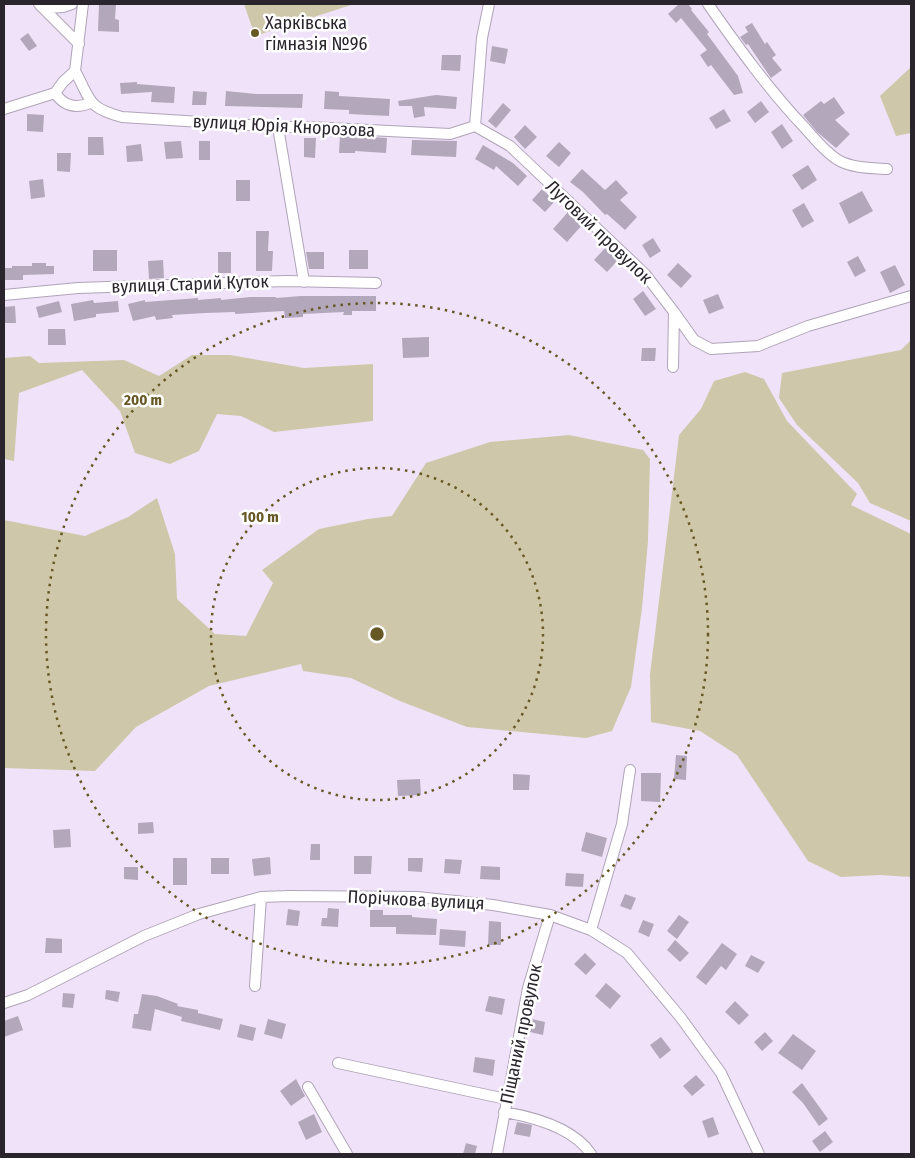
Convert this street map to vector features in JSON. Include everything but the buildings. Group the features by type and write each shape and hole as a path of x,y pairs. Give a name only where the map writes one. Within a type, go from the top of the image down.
{"street":[{"path":"42,6 63,7 72,4"},
{"path":"55,92 60,100 74,107 83,106 90,102 75,71 84,4"},
{"path":"475,126 482,38 489,4"},
{"path":"708,4 749,63 789,111 826,151 840,161 856,167 887,169"},
{"path":"42,6 79,44"},
{"path":"4,109 55,92 75,71"},
{"name":"вулиця Юрія Кнорозова","path":"90,102 105,113 122,117 278,128 308,127 450,134 475,126"},
{"name":"Луговий провулок","path":"475,126 510,146 645,274 694,340 711,349 758,346 808,326 911,296"},
{"path":"278,128 304,282"},
{"name":"вулиця Старий Куток","path":"4,295 78,288 304,282 376,283"},
{"path":"673,366 674,312"},
{"path":"591,930 622,824 630,770"},
{"path":"255,986 261,897"},
{"name":"Порічкова вулиця","path":"4,1003 28,996 144,936 199,914 261,897 417,897 493,905 550,915 591,930 627,952 681,1018 721,1073 759,1154"},
{"name":"Піщаний провулок","path":"497,1154 528,988 550,915"},
{"path":"338,1063 506,1099"},
{"path":"308,1087 347,1154"},
{"path":"504,1112 534,1117 554,1125 572,1137 591,1154"}],"shaded area":[{"path":"244,4 354,4 255,36"},
{"path":"911,67 911,133 896,136 880,96"},
{"path":"911,340 911,521 870,503 858,483 797,425 779,398 782,373 901,350"},
{"path":"192,355 230,355 304,368 373,364 373,421 274,432 241,416 217,414 199,451 170,464 135,453 120,411 82,370 19,393 14,461 4,459 4,358 30,356 39,363 124,360 159,376"},
{"path":"745,372 764,379 787,421 857,494 851,505 911,534 911,877 880,875 841,877 808,861 737,755 700,731 651,722 650,675 679,435 701,409 714,381"},
{"path":"569,435 643,450 650,459 648,541 642,608 631,687 612,731 586,738 467,727 400,701 351,678 303,671 301,664 209,686 136,727 95,771 4,768 4,520 85,536 128,517 157,498 175,554 177,599 215,634 246,636 273,583 262,570 319,529 392,516 426,463 490,442"}],"place":[{"name":"Харківська гімназія №96","path":"255,33"}]}
